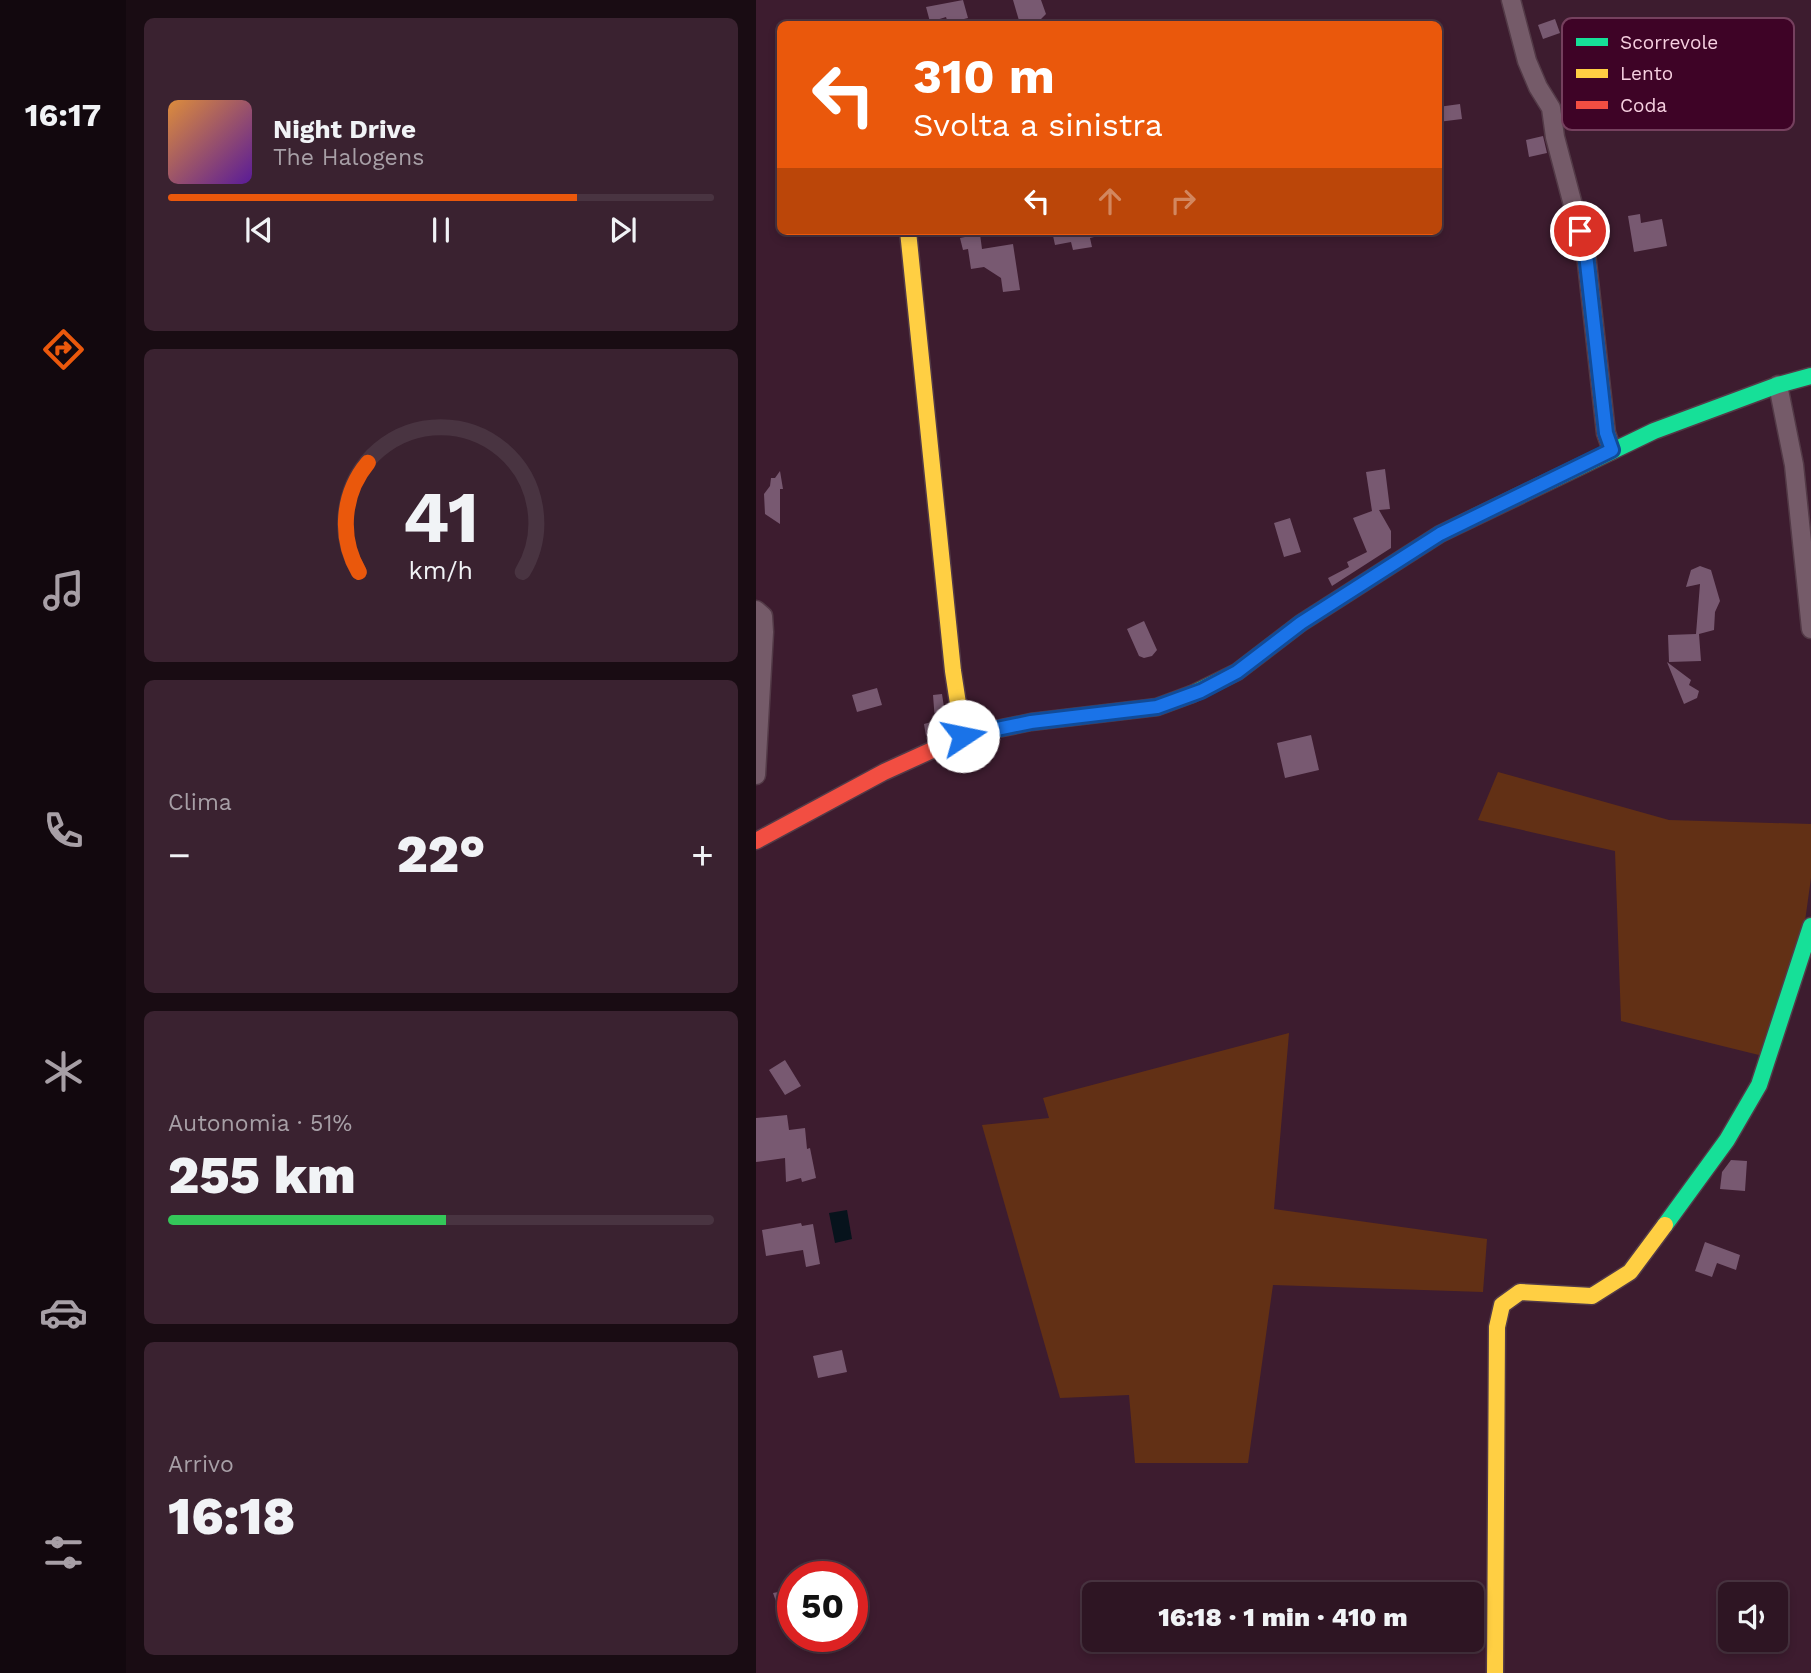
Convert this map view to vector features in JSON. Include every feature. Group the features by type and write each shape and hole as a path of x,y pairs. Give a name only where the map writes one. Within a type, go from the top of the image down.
{"street":[{"path":"1511,0 1527,61 1551,108 1555,137 1586,254 1606,433 1612,450"},
{"path":"908,235 953,671 963,736"},
{"path":"756,840 884,772 963,736 1031,722 1157,707 1201,691 1237,672 1301,623 1440,534 1612,450 1688,417 1811,376"},
{"path":"1778,385 1794,465 1811,629"},
{"path":"756,610 763,615 764,632 756,775"},
{"path":"1495,1673 1497,1327 1502,1304 1520,1293 1592,1296 1630,1272 1727,1140 1751,1102 1811,926"}],"shaded area":[{"path":"1498,772 1669,820 1811,824 1811,878 1800,957 1763,1056 1621,1021 1615,851 1478,820"},
{"path":"1289,1033 1274,1209 1487,1239 1483,1292 1273,1285 1248,1463 1135,1463 1129,1395 1060,1398 982,1125 1049,1118 1043,1098"},
{"path":"847,1210 852,1239 835,1243 829,1213"}],"building":[{"path":"963,0 968,18 947,21 946,17 930,21 926,7"},
{"path":"1013,0 1041,0 1046,14 1041,21 1019,21"},
{"path":"1555,19 1560,33 1543,39 1538,25"},
{"path":"1460,104 1462,119 1442,122 1442,106"},
{"path":"1543,136 1547,153 1529,157 1526,140"},
{"path":"1640,214 1641,223 1662,219 1667,246 1634,252 1628,216"},
{"path":"980,235 982,249 1013,244 1020,290 1003,292 1001,278 984,267 971,269 968,249 963,250 960,238"},
{"path":"1053,235 1094,235 1090,238 1092,247 1073,250 1071,242 1055,245"},
{"path":"1385,469 1390,509 1379,510 1391,531 1391,548 1332,586 1328,578 1349,567 1347,562 1367,552 1353,518 1372,511 1366,472"},
{"path":"780,471 783,489 780,489 780,524 765,514 764,494 770,486 771,478 775,478"},
{"path":"1290,518 1301,552 1284,557 1274,523"},
{"path":"1700,566 1711,570 1720,601 1715,612 1714,630 1699,634 1701,661 1669,662 1668,635 1696,634 1700,584 1686,587 1691,570"},
{"path":"1144,621 1157,650 1152,656 1144,658 1139,656 1127,629"},
{"path":"1667,662 1691,680 1689,685 1699,691 1697,698 1684,704"},
{"path":"877,688 882,705 857,712 852,695"},
{"path":"942,694 947,727 926,736 924,724 935,721 933,695"},
{"path":"1311,735 1319,770 1285,778 1277,743"},
{"path":"785,1060 801,1086 785,1095 769,1070"},
{"path":"787,1115 789,1130 805,1128 807,1149 810,1148 816,1178 802,1182 801,1178 786,1182 785,1158 756,1162 756,1118"},
{"path":"1731,1160 1747,1161 1745,1191 1720,1189 1722,1172"},
{"path":"801,1223 802,1226 813,1224 820,1264 806,1267 803,1250 766,1256 762,1230"},
{"path":"1705,1242 1740,1255 1736,1270 1717,1263 1712,1277 1695,1271"},
{"path":"842,1350 847,1372 818,1378 813,1356"}],"traffic: fast":[{"path":"1192,694 1237,672 1301,623 1440,534 1654,431 1778,385 1811,376"},
{"path":"1665,1225 1727,1140 1759,1085 1811,926"}],"traffic: slow":[{"path":"908,235 953,671 963,736"},
{"path":"1495,1673 1497,1327 1502,1305 1520,1292 1592,1296 1630,1272 1665,1225"}],"traffic: jam":[{"path":"756,841 884,772 963,736 1031,722 1157,707 1192,694"}],"route":[{"path":"963,736 1031,722 1157,707 1201,691 1237,672 1301,623 1440,534 1612,450 1606,433 1586,254 1580,231"}]}
